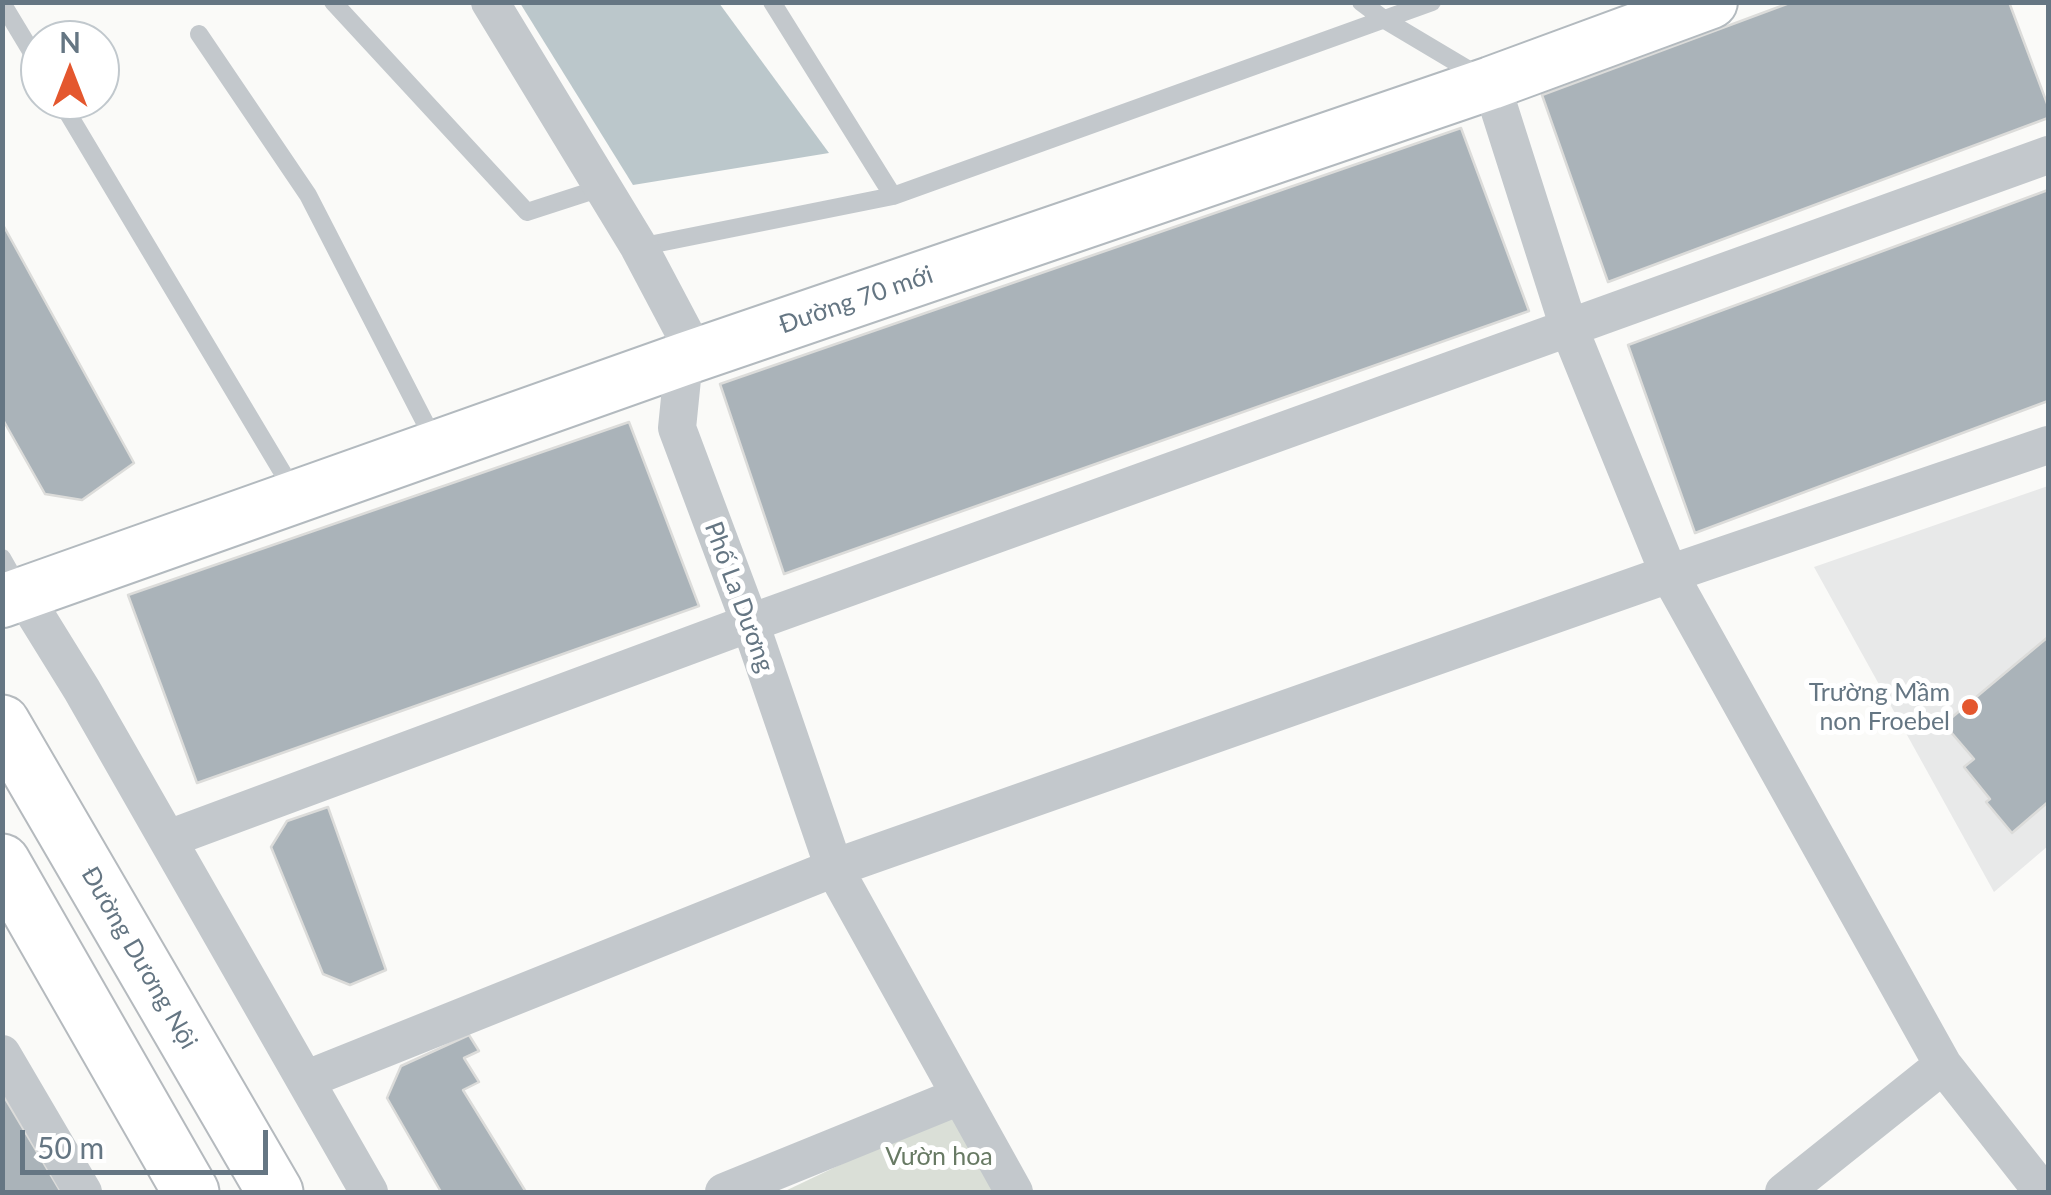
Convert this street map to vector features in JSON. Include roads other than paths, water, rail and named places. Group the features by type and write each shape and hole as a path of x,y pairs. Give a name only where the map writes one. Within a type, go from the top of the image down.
{"main road":[{"name":"Đường Dương Nội","path":"2,723 275,1192"},
{"path":"2,862 191,1192"}],"street":[{"name":"Phố La Dương","path":"490,2 639,247 684,332 677,428 750,623 834,868 1014,1192"},
{"name":"Đường 70 mới","path":"9,584 296,495 1492,84 1711,2"},
{"path":"1492,84 1569,328 1669,574 1943,1065 2043,1192"},
{"path":"168,838 750,623 2048,155"},
{"path":"305,1080 834,868 2048,445"},
{"path":"9,584 82,690 369,1192"},
{"path":"2,1054 83,1192"},
{"path":"1784,1192 1943,1065"},
{"path":"724,1192 960,1096"}],"lane":[{"path":"333,2 527,212 601,188"},
{"path":"772,2 893,196"},
{"path":"1361,2 1492,84"},
{"path":"639,247 893,196 1432,2"},
{"path":"2,3 20,33"},
{"path":"199,34 308,195 436,446"},
{"path":"72,120 296,495"}],"place":[{"name":"Trường Mầm non Froebel","path":"1970,707"}],"park label":[{"name":"Vườn hoa","path":"939,1157"}]}
